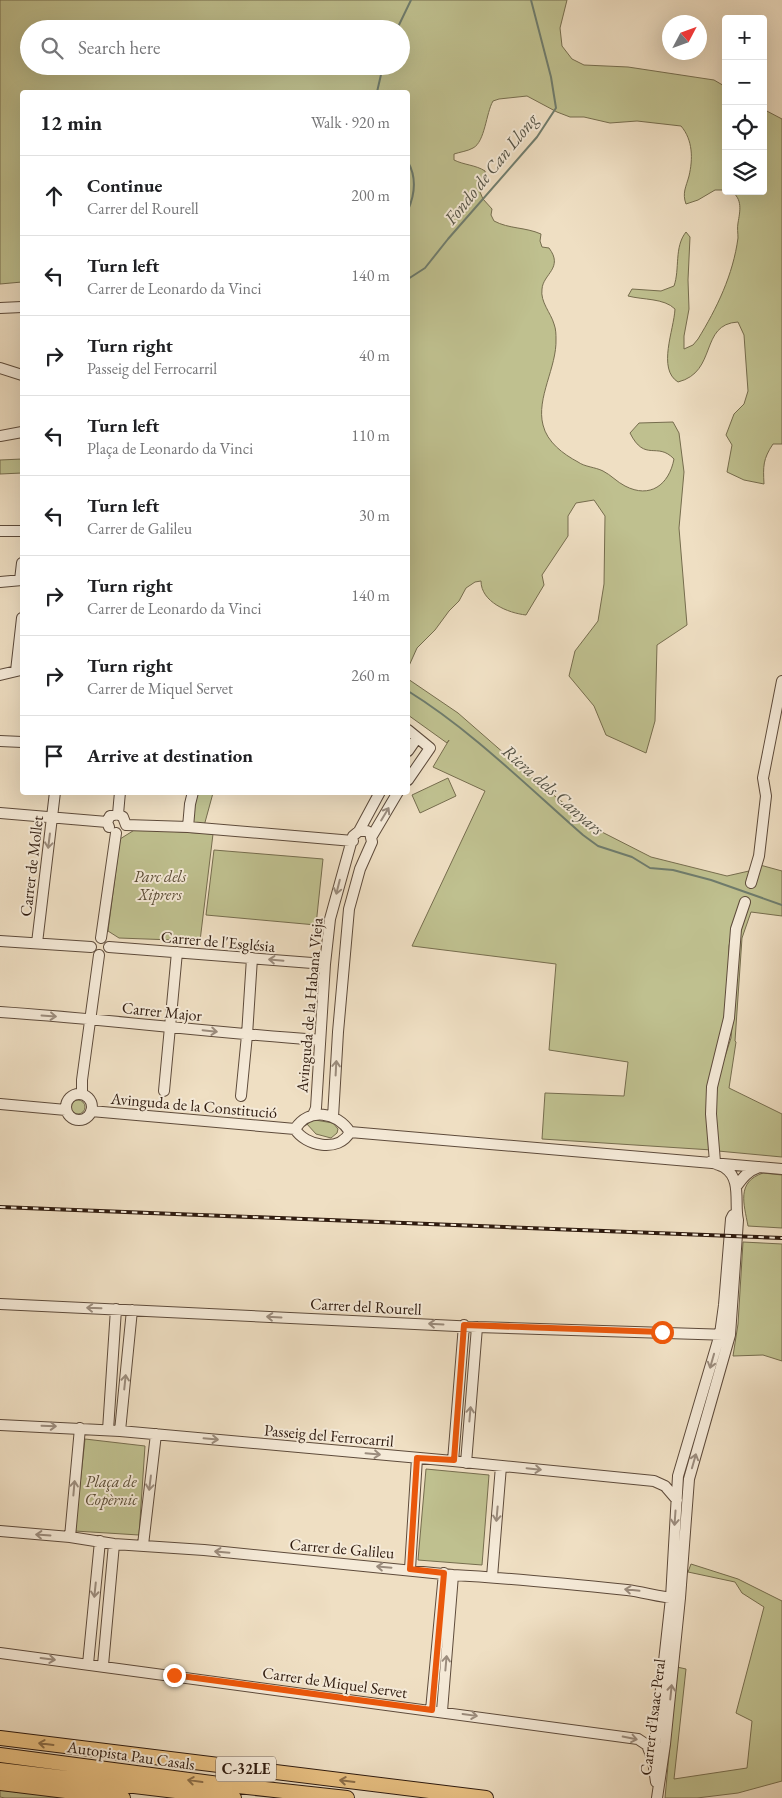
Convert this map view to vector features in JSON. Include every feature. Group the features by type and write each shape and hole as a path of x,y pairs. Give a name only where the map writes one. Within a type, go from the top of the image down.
{"highway":[{"name":"C-32LE","path":"0,1738 486,1798"},
{"name":"Autopista Pau Casals","path":"0,1755 219,1784 347,1798"},
{"name":"Autopista Pau Casals","path":"0,1770 234,1798"},
{"path":"0,1783 94,1796 123,1798"},
{"path":"204,1794 223,1798"}],"street":[{"path":"0,308 20,307"},
{"path":"0,368 20,374"},
{"path":"0,436 20,432"},
{"path":"0,531 20,531"},
{"path":"0,582 20,580"},
{"path":"0,674 19,671 20,653"},
{"path":"751,883 759,856 766,796 763,778 782,681"},
{"path":"410,732 430,748 410,777"},
{"path":"410,748 417,738"},
{"path":"0,741 20,742"},
{"name":"Carrer de Mollet","path":"37,943 55,795"},
{"path":"118,814 120,795"},
{"path":"188,827 192,795"},
{"path":"353,841 378,795"},
{"path":"333,1117 338,1032 349,910 360,869 372,842 372,836 396,795"},
{"path":"0,813 107,822"},
{"path":"107,822 110,816 118,814 123,817 126,825"},
{"path":"107,822 116,833"},
{"path":"126,825 188,827 353,841"},
{"path":"116,833 123,830 126,825"},
{"path":"360,831 367,831 372,836"},
{"path":"101,938 116,833"},
{"path":"353,841 357,848 365,849 369,847"},
{"name":"Avinguda de la Habana Vieja","path":"313,1115 316,1108 330,919 353,841"},
{"path":"712,1162 712,1087 729,1018 736,929 745,902"},
{"path":"91,947 94,940 101,938 107,941 108,947 106,952 100,955"},
{"path":"0,941 91,947"},
{"path":"91,947 94,952 100,955"},
{"name":"Carrer de l'Església","path":"108,947 326,964"},
{"path":"164,1091 177,952"},
{"path":"82,1094 74,1095 66,1104 69,1116 75,1120 82,1120 88,1117 91,1111 91,1103 82,1094 82,1080 100,955"},
{"path":"326,964 344,955"},
{"path":"241,1096 252,958"},
{"path":"326,964 343,974"},
{"name":"Carrer Major","path":"0,1012 91,1018 170,1028 321,1040"},
{"path":"321,1040 338,1032"},
{"path":"321,1040 337,1049"},
{"path":"0,1104 66,1110"},
{"name":"Avinguda de la Constitució","path":"91,1111 294,1129"},
{"path":"313,1115 333,1117 345,1124 350,1132 341,1142 324,1144 310,1142 300,1137 294,1129 298,1123 313,1115"},
{"path":"350,1132 782,1168"},
{"path":"712,1162 725,1168 732,1176 736,1187"},
{"path":"736,1187 747,1173 761,1167"},
{"name":"Carrer d'Isaac Peral","path":"658,1795 653,1761 689,1478 725,1334 724,1305 731,1219 736,1210 736,1187"},
{"name":"Carrer del Rourell","path":"0,1304 477,1327 725,1334"},
{"path":"108,1430 116,1309"},
{"path":"120,1431 132,1310"},
{"path":"454,1460 464,1325"},
{"path":"466,1463 477,1327"},
{"name":"Carrer d'Isaac Peral","path":"658,1795 665,1744 675,1598 678,1476 725,1334"},
{"name":"Passeig del Ferrocarril","path":"0,1424 108,1430 454,1460 466,1463 678,1484"},
{"path":"70,1537 80,1428"},
{"path":"143,1545 156,1434"},
{"path":"410,1569 417,1458"},
{"path":"492,1577 501,1466"},
{"path":"678,1484 689,1478"},
{"path":"654,1481 666,1486 677,1500"},
{"name":"Carrer de Galileu","path":"0,1531 70,1537 114,1544 410,1569 645,1592 675,1598"},
{"path":"88,1664 100,1541"},
{"path":"103,1666 114,1544"},
{"path":"432,1710 449,1574"},
{"path":"442,1711 449,1574"},
{"name":"Carrer de Miquel Servet","path":"0,1652 638,1739 647,1746 653,1761"}],"green space":[{"path":"0,0 567,0 560,28 562,46 572,59 584,65 628,67 714,80 722,85 722,190 715,190 698,200 686,204 684,193 690,170 691,150 688,137 681,126 637,121 610,123 584,117 570,117 527,96 499,99 493,101 483,134 477,145 471,149 454,154 454,160 485,171 486,179 480,192 483,199 492,209 491,215 494,221 541,234 540,241 542,247 549,248 553,255 554,266 542,289 544,303 553,320 556,334 553,360 542,404 543,425 552,442 561,451 581,464 603,471 625,486 642,491 657,487 663,482 668,476 674,459 662,452 646,450 636,442 630,433 639,423 673,422 679,433 684,472 679,528 687,625 657,645 655,721 646,753 606,735 594,706 569,676 575,651 598,621 604,584 605,516 594,500 576,503 568,516 568,536 542,575 544,585 526,615 511,612 497,605 486,595 481,581 475,582 466,588 459,601 417,648 410,664 410,90 20,90 20,282 0,284"},
{"path":"767,111 782,119 782,444 773,444 767,454 764,467 764,484 744,480 727,472 732,445 726,435 734,414 744,404 748,391 744,335 738,322 726,325 718,331 712,339 699,369 690,377 678,382 672,376 668,359 668,348 675,309 659,301 628,296 632,289 661,291 674,286 680,244 686,232 690,237 689,309 684,336 684,349 693,345 712,315 728,278 736,252 740,206 736,195 767,195"},
{"path":"20,459 20,473 0,474 0,460"},
{"path":"410,680 458,713 537,782 598,830 651,857 727,876 749,871 760,865 782,871 782,916 751,912 742,938 736,1042 729,1088 782,1114 782,1157 718,1151 713,1109 716,1084 731,1038 741,928 732,930 729,946 728,993 723,1033 708,1084 712,1150 542,1139 545,1093 624,1096 628,1062 549,1050 556,964 412,946 485,791 433,767 449,740 447,743 410,716"},
{"path":"448,778 456,796 420,813 412,795"},
{"path":"196,795 212,795 204,826 190,825"},
{"name":"Parc dels Xiprers","path":"136,829 213,834 200,941 119,938 108,931 120,839"},
{"path":"214,850 323,859 316,925 206,915"},
{"path":"75,1100 81,1100 85,1107 81,1114 75,1114 71,1110 71,1104"},
{"path":"315,1120 333,1123 338,1129 337,1133 331,1138 316,1134 306,1123"},
{"path":"763,1173 782,1175 782,1228 748,1226 744,1202 745,1188 754,1177"},
{"path":"743,1242 782,1244 782,1361 763,1355 733,1356 738,1324"},
{"name":"Plaça de Copèrnic","path":"85,1439 145,1446 139,1535 75,1531"},
{"path":"426,1469 489,1475 482,1565 418,1560"},
{"path":"691,1564 738,1579 782,1601 782,1781 738,1793 697,1798 665,1798 677,1667 686,1669 674,1779 747,1768 752,1721 736,1713 764,1607 742,1593 735,1582 688,1572"},
{"path":"0,1790 72,1798 5,1798 0,1797"}],"waterway":[{"name":"Riera dels Canyars","path":"401,20 411,0"},
{"name":"Fondo de Can Llong","path":"410,278 425,268 537,137 556,108 551,77 531,0"},
{"name":"Riera dels Canyars","path":"377,90 381,75"},
{"name":"Riera dels Canyars","path":"410,166 414,180 410,204"},
{"name":"Riera dels Canyars","path":"410,692 454,723 598,846 632,857 650,868 673,870 711,880 782,905"}],"railway":[{"path":"0,1207 782,1238"}],"route":[{"path":"174,1675 432,1710 444,1573 410,1569 417,1458 454,1460 464,1325 477,1327 662,1332"}]}
